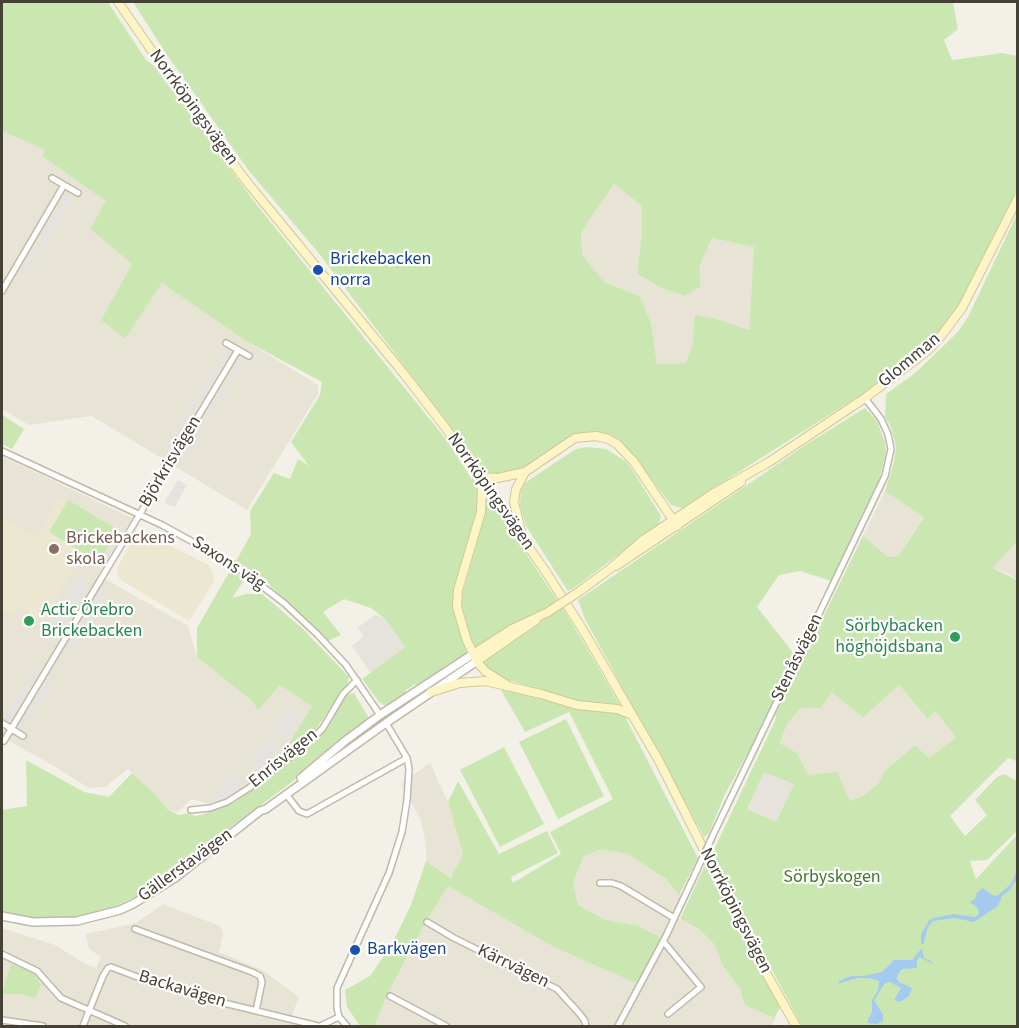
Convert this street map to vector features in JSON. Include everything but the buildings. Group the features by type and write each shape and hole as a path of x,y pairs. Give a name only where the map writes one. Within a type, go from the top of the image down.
{"main road":[{"name":"Norrköpingsvägen","path":"118,2 234,165 404,374 445,427 523,538 583,630 659,761 796,1026"},
{"name":"Glomman","path":"475,657 528,627 611,568 633,547 675,523 714,493 748,475 865,398 917,360 952,323 982,271 1017,198"},
{"path":"480,477 498,478 525,472 575,438 596,436 616,444 634,462 675,523"},
{"path":"473,468 482,489 481,512 458,590 457,607 462,628 475,657 485,671 507,685"},
{"path":"523,538 514,502 516,489 525,472"},
{"path":"431,692 470,681 485,681 577,705 617,709 632,715"}],"street":[{"path":"52,178 78,193"},
{"path":"2,291 64,185"},
{"path":"226,343 249,356"},
{"name":"Björkrisvägen","path":"4,741 238,350"},
{"name":"Stenåsvägen","path":"618,1026 663,941 885,476 891,449 888,434 881,419 865,398"},
{"name":"Saxons väg","path":"2,451 139,514 233,564 304,621 346,665 380,715"},
{"name":"Gällerstavägen","path":"2,916 33,922 77,921 120,910 148,896 175,878 260,811 431,692 475,657"},
{"name":"Gällerstavägen","path":"260,811 263,805 380,715 475,657"},
{"name":"Enrisvägen","path":"191,810 210,808 226,802 291,756 323,728 343,694 357,680"},
{"path":"347,1026 339,1017 338,988 389,873 398,847 409,784 407,758 380,715"},
{"path":"2,723 23,736"},
{"path":"286,794 299,811 307,814 407,758"},
{"path":"600,883 621,886 674,918"},
{"name":"Kärrvägen","path":"427,922 557,989 579,1013 586,1026"},
{"path":"135,929 260,976 262,982 256,1011"},
{"path":"663,941 701,987 668,1014"},
{"path":"2,954 37,970 61,998 125,1026"},
{"name":"Backavägen","path":"83,1026 103,976 108,968 111,968 156,984 319,1026"},
{"path":"390,996 446,1026"},
{"path":"319,1026 339,1017"},
{"path":"2,1020 43,1026"}],"shaded area":[{"path":"2,131 45,150 42,156 107,201 90,229 132,264 101,320 125,339 162,283 246,341 318,385 318,394 247,510 92,416 29,425 2,409"},
{"path":"614,184 642,206 642,233 637,274 662,288 685,296 701,286 699,267 712,238 754,247 749,331 716,319 693,343 686,363 657,364 651,323 640,296 604,282 582,254 581,232"},
{"path":"67,193 73,196 26,275 21,271"},
{"path":"225,349 229,351 171,448 167,445"},
{"path":"238,362 242,364 187,458 183,456"},
{"path":"2,456 132,518 98,575 188,626 197,657 252,701 258,710 280,684 312,706 284,755 235,795 208,804 191,799 178,812 168,810 153,792 128,769 105,787 89,788 2,737"},
{"path":"178,480 187,485 175,507 164,503"},
{"path":"885,491 924,516 899,556 888,557 863,536"},
{"name":"Brickebackens skola","path":"60,497 118,530 98,562 78,562 43,622 18,607 13,616 2,609 2,516 36,537"},
{"path":"142,534 155,537 210,566 215,580 189,621 119,579 117,568 133,539"},
{"path":"1017,541 1017,580 993,568"},
{"path":"78,576 88,582 54,642 43,636"},
{"path":"102,590 107,593 72,651 67,648"},
{"path":"375,615 385,619 405,647 371,673 352,646 364,636 357,628"},
{"path":"36,666 41,669 8,723 3,720"},
{"path":"50,676 55,678 24,729 20,726"},
{"path":"899,685 926,719 935,711 956,737 929,758 915,745 885,771 878,784 864,795 850,801 808,775 797,753 780,743 787,724 801,708 821,708 832,691"},
{"path":"287,706 302,714 287,737 274,729"},
{"path":"267,738 278,747 262,773 250,767"},
{"path":"430,763 448,802 463,854 452,878 426,861 426,845 421,820 401,784"},
{"path":"231,771 244,777 233,796 220,800 214,798"},
{"path":"764,771 794,784 776,822 747,809"},
{"path":"601,848 628,854 666,879 679,895 687,894 677,918 699,929 714,944 723,966 740,989 745,1005 774,1018 778,1015 771,1026 374,1026 388,993 425,923 448,886 552,946 638,926 606,920 578,905 573,882 584,856"},
{"path":"163,904 220,926 223,934 219,952 262,970 299,997 289,1023 299,1026 2,1026 2,928 55,945 96,968 101,957 89,949 86,934 136,923"}],"green space":[{"path":"2,2 108,2 146,60 154,66 256,204 449,443 474,483 478,493 478,511 453,598 453,608 466,653 461,659 418,687 415,684 405,691 407,694 392,705 379,702 362,679 405,647 385,619 371,608 344,599 323,612 341,635 328,641 271,587 266,579 236,561 251,534 250,511 274,473 290,479 298,459 309,466 291,442 320,395 322,382 246,341 162,283 125,339 101,320 132,264 90,229 106,201 42,156 45,150 2,131"},
{"path":"133,2 953,2 958,29 944,40 952,60 1002,53 1017,56 1017,190 980,269 955,313 914,358 862,394 682,508 671,505 630,451 602,433 587,432 570,436 527,466 506,475 489,475 317,251 249,171 165,52","holes":["614,184 642,206 642,233 637,274 662,288 685,296 701,286 699,267 712,238 754,247 749,330 695,315 693,343 686,363 657,364 651,323 640,296 604,282 582,254 581,232"]},
{"name":"Sörbyskogen","path":"1017,214 1017,541 993,568 1017,580 1017,760 1008,758 950,816 965,836 987,815 975,800 997,777 1004,774 1017,781 1017,831 987,860 970,861 976,879 1017,835 1017,1026 802,1026 711,856 776,719 775,715 863,536 888,557 899,556 924,517 885,491 896,447 891,427 885,417 886,394 914,374 957,333 968,317","holes":["899,685 927,719 935,711 956,737 929,758 915,745 885,771 878,784 864,795 850,801 837,772 808,775 797,753 780,743 787,724 801,708 821,708 832,692 863,717","764,772 794,784 776,822 747,809"]},
{"path":"865,408 877,421 885,442 886,452 880,478 831,581 800,571 779,575 757,607 795,655 754,742 725,794 709,833 704,837 585,619 578,600 810,442"},
{"path":"2,415 24,429 12,449 2,444"},
{"path":"587,447 606,449 625,461 661,516 659,524 568,591 526,526 520,505 521,491 525,483 550,466 576,449"},
{"path":"487,495 557,600 476,650 461,607 461,599 484,518"},
{"path":"68,500 118,530 98,562 49,532"},
{"path":"231,569 245,579 232,598 247,594 262,594 303,629 349,677 347,685 313,734 291,750 288,746 312,706 280,685 258,710 252,701 197,657 197,628"},
{"path":"562,607 620,705 577,702 505,679 492,673 484,665 482,661"},
{"path":"497,683 586,709 622,711 698,858 679,895 666,879 628,854 601,849 584,856 573,882 578,905 606,920 638,926 662,938 638,984 552,946 448,886 425,923 388,993 374,1026 360,1026 347,1007 345,990 370,976 392,944 411,905 426,861 451,878 463,854 448,802 458,781 499,854 547,831 558,853 511,877 513,883 561,854 550,832 613,799 569,712 525,732"},
{"path":"354,693 369,718 288,785 137,896 110,909 84,916 59,920 31,919 2,914 2,810 27,806 26,760 84,792 109,797 132,773 153,792 168,810 179,815 188,813 195,816 201,815 235,802 314,743 326,729 346,695"},
{"path":"566,719 604,796 558,819 519,742"},
{"path":"504,747 544,824 500,847 460,770"},
{"path":"705,865 780,1008 774,1018 745,1005 740,989 723,966 714,944 699,929 680,919"},
{"path":"11,964 32,972 41,985 35,998 21,994 2,994"}],"water":[{"path":"1017,870 1017,883 1014,882 1010,890 1002,896 998,906 974,922 955,918 933,921 921,945 921,934 930,919 953,914 975,917 979,914 978,908 970,902 975,899 977,892 983,888 997,896 1011,884"},
{"path":"921,949 924,958 933,964 920,957 917,960 917,968 902,969 897,979 912,988 909,996 900,1002 894,1000 901,988 890,982 885,983 874,1000 883,1015 883,1021 877,1024 868,1023 872,1012 872,1000 878,990 879,981 857,978 838,984 839,981 851,976 882,972 894,960 912,960"}],"place":[{"name":"Brickebacken norra","path":"318,270"},
{"name":"Brickebackens skola","path":"54,549"},
{"name":"Actic Örebro Brickebacken","path":"29,621"},
{"name":"Sörbybacken höghöjdsbana","path":"955,637"},
{"name":"Barkvägen","path":"355,950"}]}
